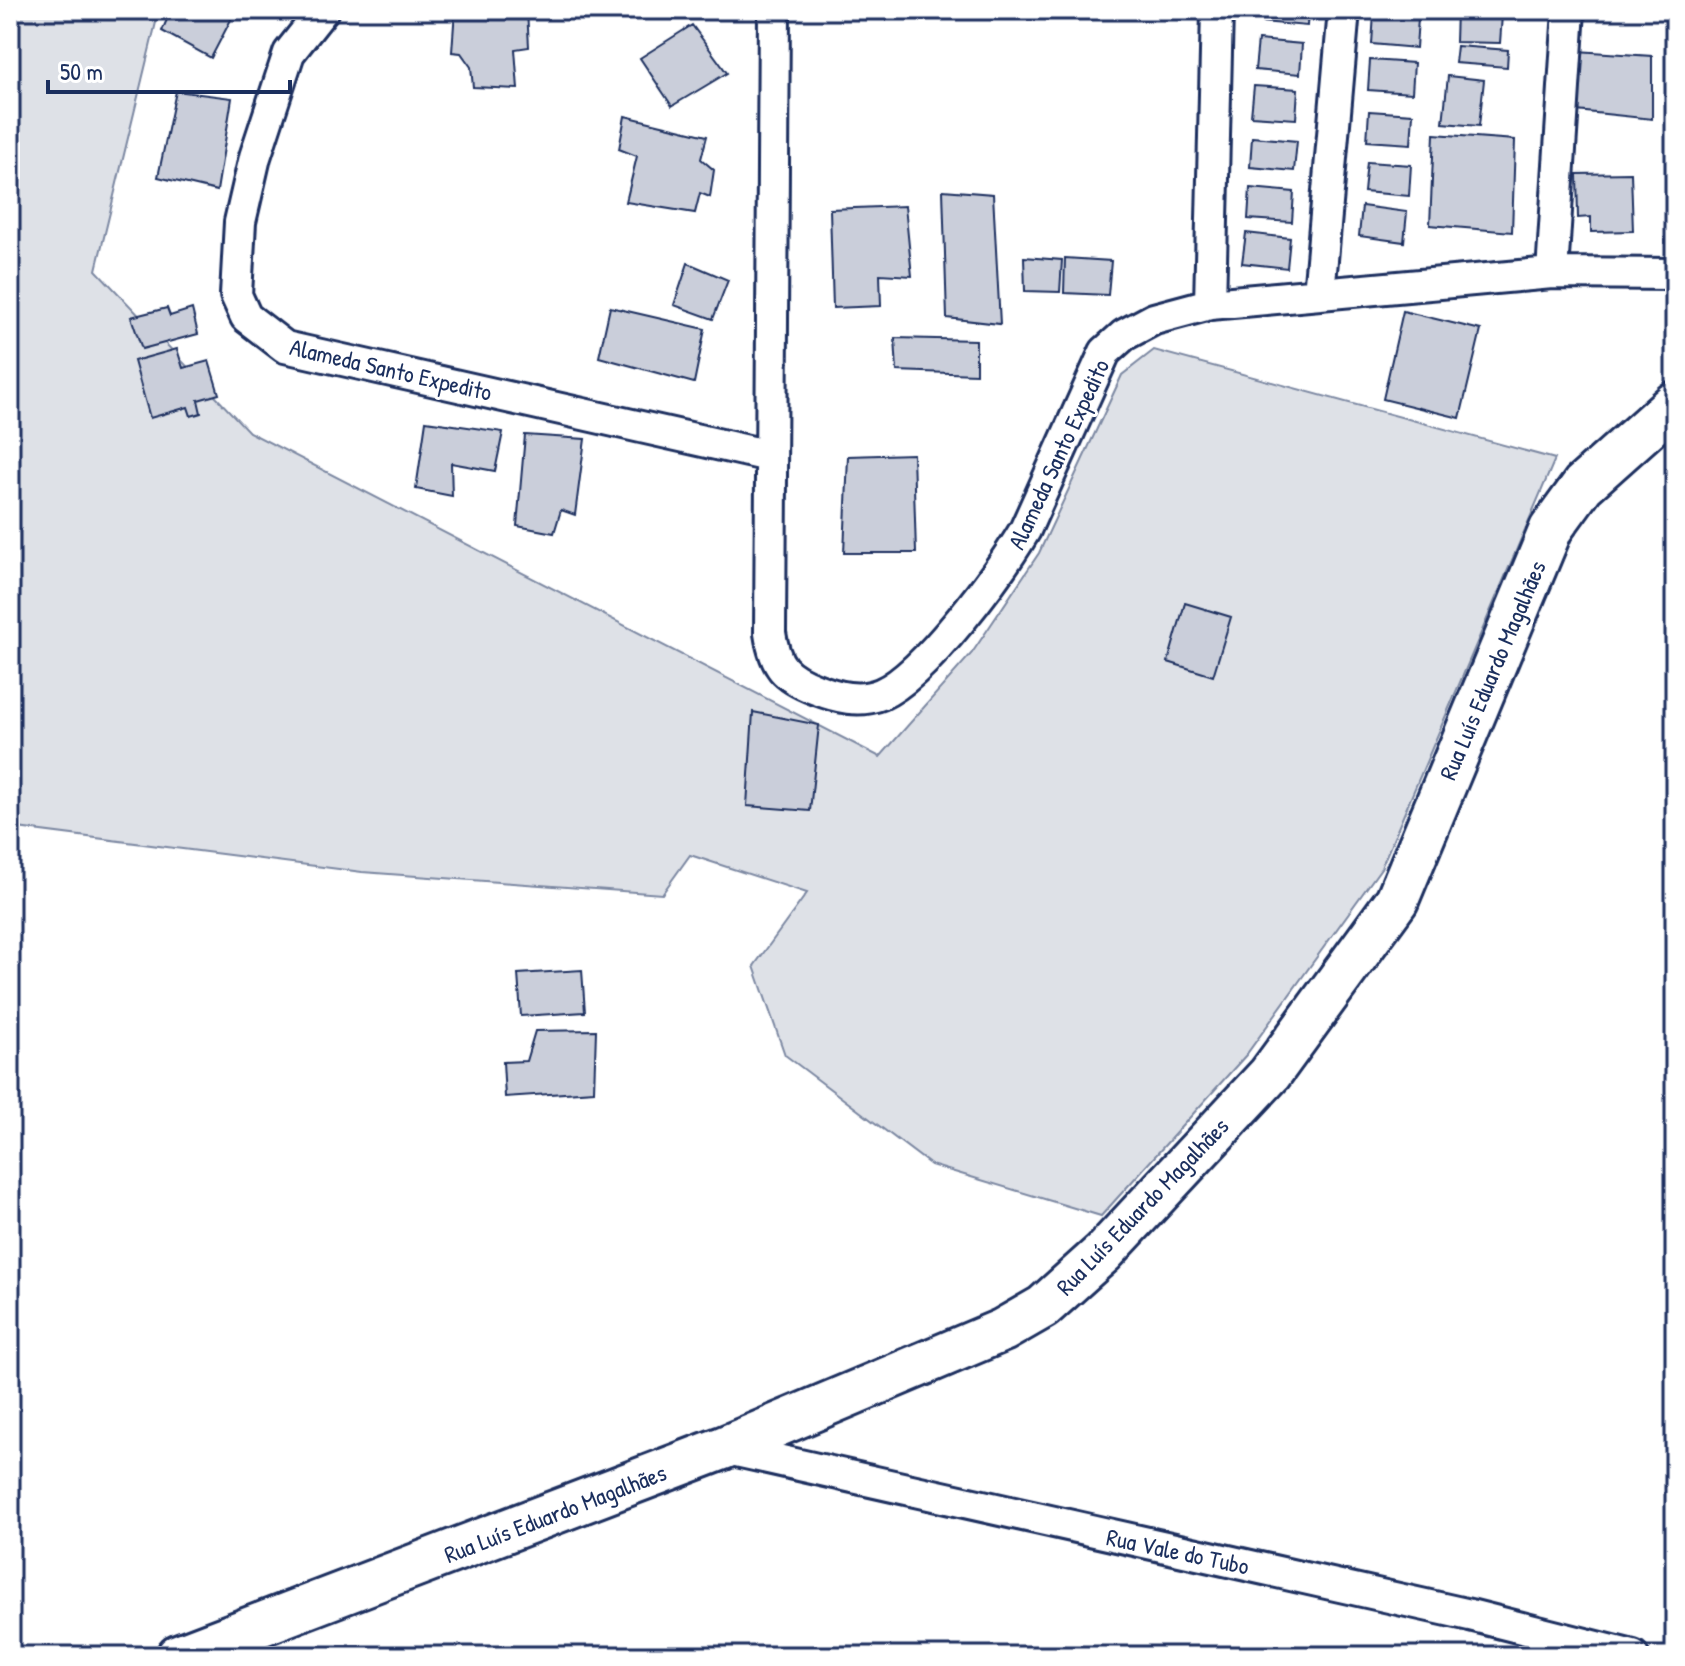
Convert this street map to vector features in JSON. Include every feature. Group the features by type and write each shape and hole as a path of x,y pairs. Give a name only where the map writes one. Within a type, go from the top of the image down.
{"main road":[{"name":"Rua Luís Eduardo Magalhães","path":"178,1656 723,1448 1003,1330 1043,1307 1103,1253 1270,1074 1397,900 1551,529 1583,485 1675,403"}],"street":[{"name":"Alameda Santo Expedito","path":"323,10 289,53 255,157 240,222 236,295 246,317 285,347 770,456"},
{"name":"Alameda Santo Expedito","path":"774,10 770,633 774,658 790,678 844,699 880,695 909,675 931,652 1010,555 1025,530 1105,352 1124,335 1154,319 1210,304 1552,273 1675,274"},
{"path":"1210,304 1217,10"},
{"path":"1319,294 1344,10"},
{"path":"1552,273 1569,10"},
{"name":"Rua Vale do Tubo","path":"723,1448 1470,1615 1633,1656"}],"shaded area":[{"path":"10,10 159,10 96,270 249,432 880,757 972,653 1039,553 1122,375 1154,350 1555,459 1381,868 1246,1055 1101,1216 931,1165 785,1055 754,966 807,893 690,855 662,894 362,872 10,827"}],"building":[{"path":"171,10 236,10 211,58 162,31"},
{"path":"455,10 527,10 529,47 515,49 518,89 473,87 471,67 461,53 452,52"},
{"path":"1263,10 1308,10 1307,26 1262,22"},
{"path":"1456,11 1502,15 1500,43 1455,42"},
{"path":"1374,14 1418,18 1416,48 1372,44"},
{"path":"692,25 727,73 672,106 640,58"},
{"path":"1258,40 1302,44 1300,74 1255,70"},
{"path":"1457,46 1508,50 1507,67 1455,63"},
{"path":"1577,51 1652,56 1652,119 1577,111"},
{"path":"1370,60 1414,63 1412,93 1368,90"},
{"path":"1448,76 1484,80 1479,126 1443,123"},
{"path":"1254,86 1298,89 1296,119 1251,116"},
{"path":"176,91 232,98 217,191 158,177"},
{"path":"1369,111 1413,114 1411,144 1367,141"},
{"path":"625,116 707,136 701,159 714,170 710,197 700,193 695,213 626,202 637,156 619,149"},
{"path":"1434,134 1515,140 1512,232 1430,225"},
{"path":"1252,137 1297,141 1294,171 1250,167"},
{"path":"1367,162 1411,165 1409,196 1364,192"},
{"path":"1631,173 1633,231 1591,232 1591,217 1578,218 1577,174"},
{"path":"1250,188 1294,192 1292,222 1248,219"},
{"path":"943,190 993,194 1000,324 947,318"},
{"path":"905,206 912,276 880,274 881,306 833,308 830,209"},
{"path":"1362,206 1407,212 1404,242 1359,236"},
{"path":"1246,233 1290,238 1287,268 1242,263"},
{"path":"1024,257 1062,260 1060,292 1025,291"},
{"path":"1065,258 1111,261 1108,295 1064,293"},
{"path":"688,263 728,280 713,319 674,305"},
{"path":"610,307 705,329 694,383 599,357"},
{"path":"167,308 170,316 192,309 198,334 142,349 131,317"},
{"path":"1403,311 1481,330 1460,418 1383,399"},
{"path":"895,338 976,340 976,374 897,371"},
{"path":"177,349 183,368 209,361 219,394 198,400 201,413 191,416 188,407 150,418 134,361"},
{"path":"426,421 503,432 495,471 451,463 452,496 416,489"},
{"path":"525,435 585,439 575,515 561,510 554,533 517,526"},
{"path":"913,454 916,553 844,553 848,456"},
{"path":"1185,603 1231,617 1213,676 1168,662"},
{"path":"753,712 819,725 810,811 747,806"},
{"path":"582,970 585,1012 521,1016 518,974"},
{"path":"596,1030 594,1091 505,1097 503,1062 526,1061 535,1031"}]}
